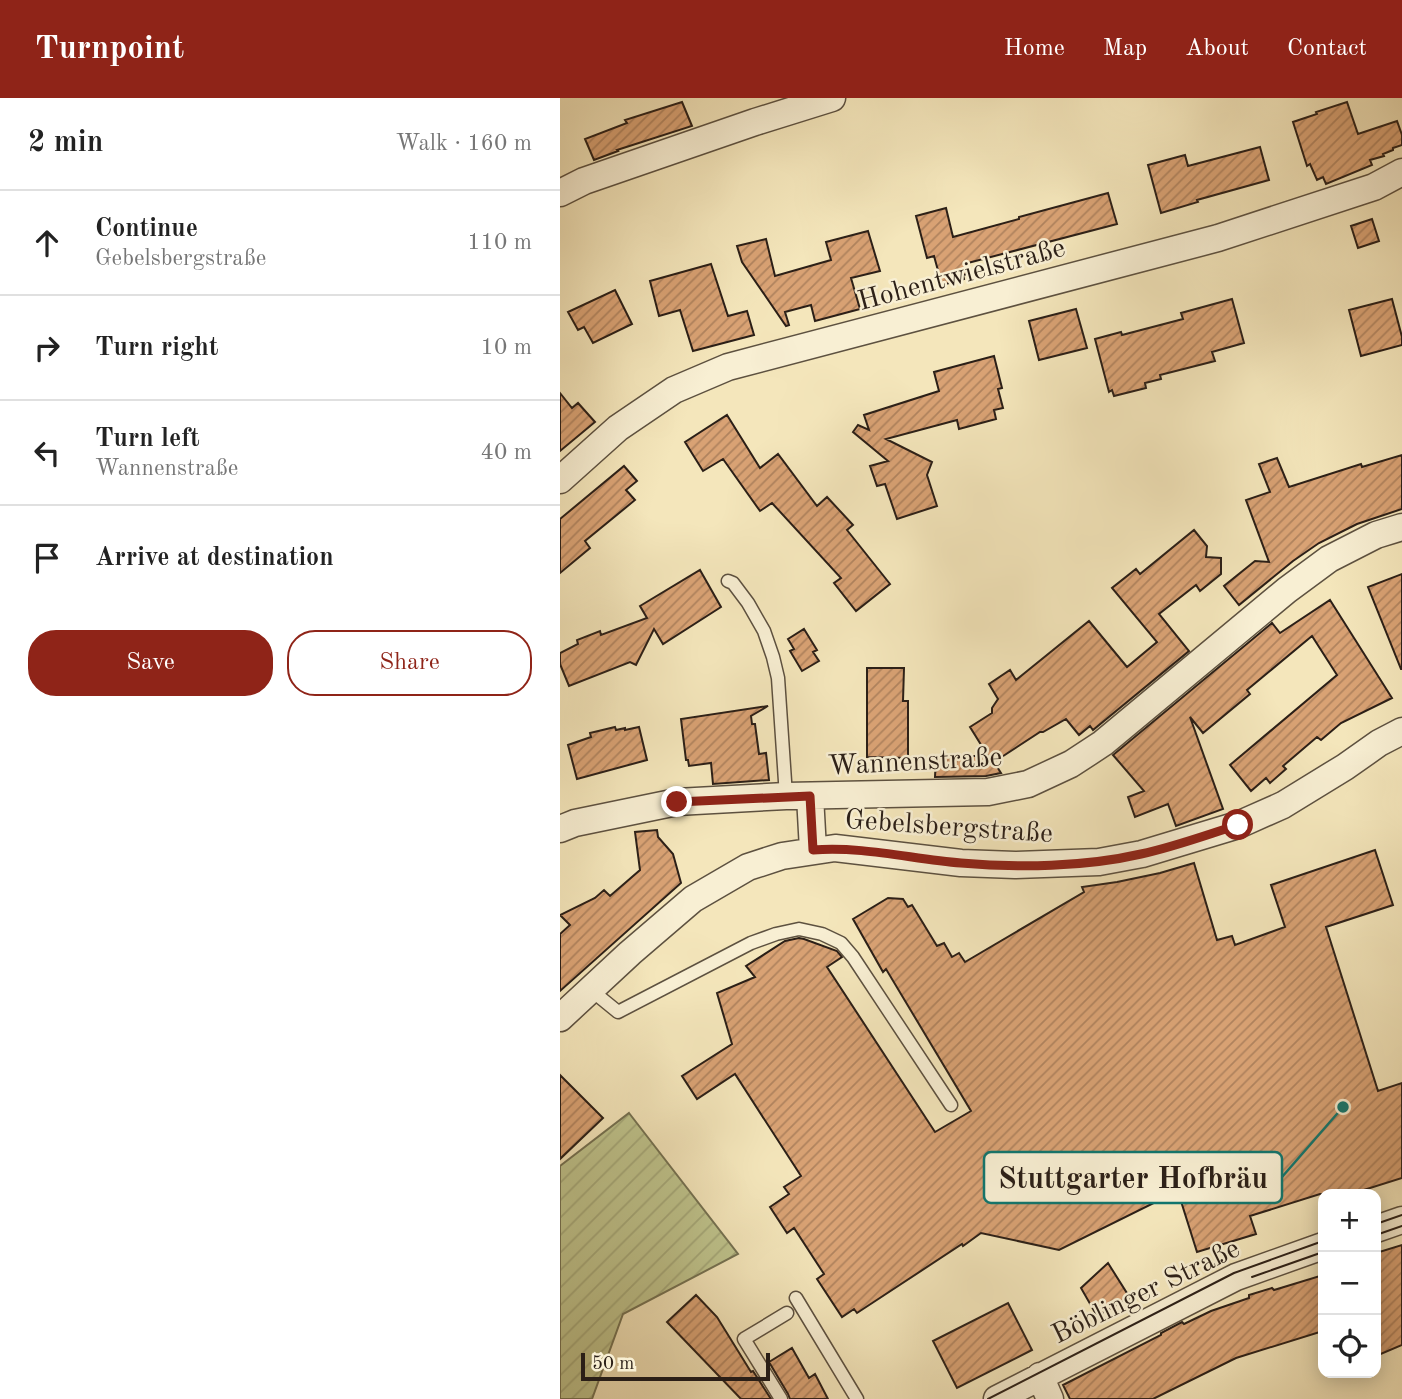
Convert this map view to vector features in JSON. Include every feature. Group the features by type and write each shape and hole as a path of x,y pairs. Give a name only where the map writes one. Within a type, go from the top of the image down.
{"street":[{"path":"560,193 584,181 832,98"},
{"name":"Hohentwielstraße","path":"560,480 618,428 674,390 728,367 1218,238 1374,187 1402,172"},
{"name":"Wannenstraße","path":"560,829 575,823 677,802 798,796 988,792 1028,784 1070,764 1103,743 1287,590 1329,559 1376,535 1402,527"},
{"name":"Gebelsbergstraße","path":"560,1018 693,899 748,867 782,856 835,848 961,863 1015,866 1100,862 1142,854 1238,825 1283,805 1402,731"},
{"path":"798,796 813,850"},
{"path":"1381,1227 1402,1220"},
{"name":"Böblinger Straße","path":"997,1399 1045,1388 1236,1277 1318,1248"}],"lane":[{"path":"728,581 733,583 748,603 764,631 773,657 798,796"},
{"path":"591,990 618,1012 751,943 799,929 822,934 841,943 853,957 951,1105"},
{"path":"796,1298 857,1399"},
{"path":"781,1399 744,1339 787,1313"}],"green space":[{"path":"629,1113 738,1254 623,1314 592,1399 560,1399 560,1166"}],"building":[{"path":"682,102 692,126 594,160 585,139 627,123 625,120"},
{"path":"1347,102 1358,134 1397,121 1402,145 1383,154 1384,156 1370,160 1372,165 1326,184 1323,177 1317,180 1310,164 1307,166 1293,122"},
{"path":"1260,147 1269,180 1161,213 1148,165 1185,155 1188,166"},
{"path":"1108,193 1117,224 964,264 967,274 963,275 964,279 942,285 934,256 927,258 916,216 946,208 953,237"},
{"path":"1372,219 1379,241 1358,248 1351,226"},
{"path":"868,231 880,271 851,278 860,309 815,321 811,305 785,312 789,325 786,326 742,262 737,246 766,239 775,276 831,260 826,242"},
{"path":"711,264 728,316 747,311 754,335 693,351 680,310 659,316 650,281"},
{"path":"615,290 632,324 593,343 584,327 578,330 568,312"},
{"path":"1232,299 1244,343 1212,352 1215,361 1160,375 1161,379 1145,383 1146,388 1114,396 1112,390 1109,392 1095,339 1183,319 1181,313"},
{"path":"1392,299 1402,345 1361,356 1349,310"},
{"path":"1076,309 1087,348 1039,360 1029,321"},
{"path":"994,356 1002,388 998,389 1003,408 994,410 996,419 959,429 957,420 886,439 932,462 927,475 937,506 897,519 885,484 877,486 870,466 888,461 853,432 858,425 869,430 864,415 939,391 934,372"},
{"path":"560,393 572,408 578,403 595,422 560,451"},
{"path":"727,415 760,468 778,454 817,506 827,497 853,525 847,530 890,584 856,611 834,583 841,578 772,503 760,511 723,459 703,471 685,442"},
{"path":"1402,455 1402,509 1357,524 1319,543 1239,605 1224,586 1255,561 1269,562 1246,500 1270,492 1259,464 1277,458 1289,487 1361,464 1362,467"},
{"path":"624,466 637,481 626,490 635,500 585,541 590,548 560,573 560,519"},
{"path":"1194,530 1207,546 1206,557 1221,558 1221,574 1200,591 1196,585 1159,614 1189,651 1093,730 1090,726 1079,735 1066,719 1040,732 994,762 1001,773 935,777 936,756 988,756 970,727 992,713 998,699 989,684 1010,670 1016,680 1089,621 1127,667 1157,642 1112,588 1136,569 1140,574"},
{"path":"700,570 721,607 663,644 654,629 636,665 630,662 569,686 560,664 560,653 578,644 577,640 600,631 601,635 647,618 640,606"},
{"path":"1402,574 1402,669 1401,669 1368,587"},
{"path":"1330,600 1392,698 1341,723 1321,740 1317,737 1283,766 1286,769 1270,783 1266,778 1251,791 1230,765 1337,675 1312,636 1247,690 1250,694 1203,733 1190,717 1223,809 1176,826 1168,804 1135,817 1128,797 1144,791 1113,755 1272,623 1280,633"},
{"path":"804,629 817,650 813,652 819,661 802,671 790,651 794,649 788,639"},
{"path":"867,668 904,668 903,701 908,701 908,758 867,757"},
{"path":"768,706 751,716 752,724 755,724 759,754 766,753 769,780 713,784 711,763 689,766 681,719"},
{"path":"615,727 616,730 625,730 639,727 647,760 577,779 568,745 591,737 590,733"},
{"path":"657,830 658,837 673,854 681,883 560,991 560,934 570,925 560,915 595,898 604,890 610,896 640,870 635,832"},
{"path":"1375,850 1393,905 1326,927 1378,1091 1402,1083 1402,1178 1367,1189 1318,1189 1318,1195 1250,1216 1256,1234 1197,1252 1180,1198 1196,1182 1059,1250 981,1233 857,1313 854,1309 842,1317 817,1279 824,1274 794,1228 787,1233 770,1207 789,1194 784,1187 801,1176 735,1074 697,1099 682,1076 732,1044 717,993 755,977 746,966 785,941 804,939 837,951 842,957 827,967 935,1132 971,1111 886,969 883,972 853,919 888,898 903,899 908,907 912,905 937,946 944,943 952,957 959,953 965,962 1084,892 1082,887 1160,873 1194,863 1217,940 1232,936 1235,945 1285,927 1271,885"},
{"path":"560,1075 603,1118 560,1159"},
{"path":"1402,1245 1402,1345 1381,1354 1381,1252"},
{"path":"1108,1263 1130,1298 1097,1316 1081,1288"},
{"path":"1318,1277 1318,1333 1236,1358 1153,1399 1070,1399 1063,1385 1182,1322 1184,1324 1249,1298 1249,1295 1272,1288 1274,1290"},
{"path":"696,1295 717,1317 771,1399 741,1399 667,1322"},
{"path":"1008,1303 1032,1350 957,1388 933,1341"},
{"path":"792,1348 809,1378 815,1374 828,1399 790,1399 769,1362"}],"tram line":[{"path":"1381,1222 1402,1215"},
{"path":"1381,1233 1402,1226"},
{"path":"988,1399 1234,1273 1318,1243"},
{"path":"1252,1277 1318,1254"}],"place":[{"name":"Stuttgarter Hofbräu","path":"1343,1107"}],"route":[{"path":"677,802 810,796 813,850 835,848 961,863 1015,866 1100,862 1142,854 1238,825"}]}
